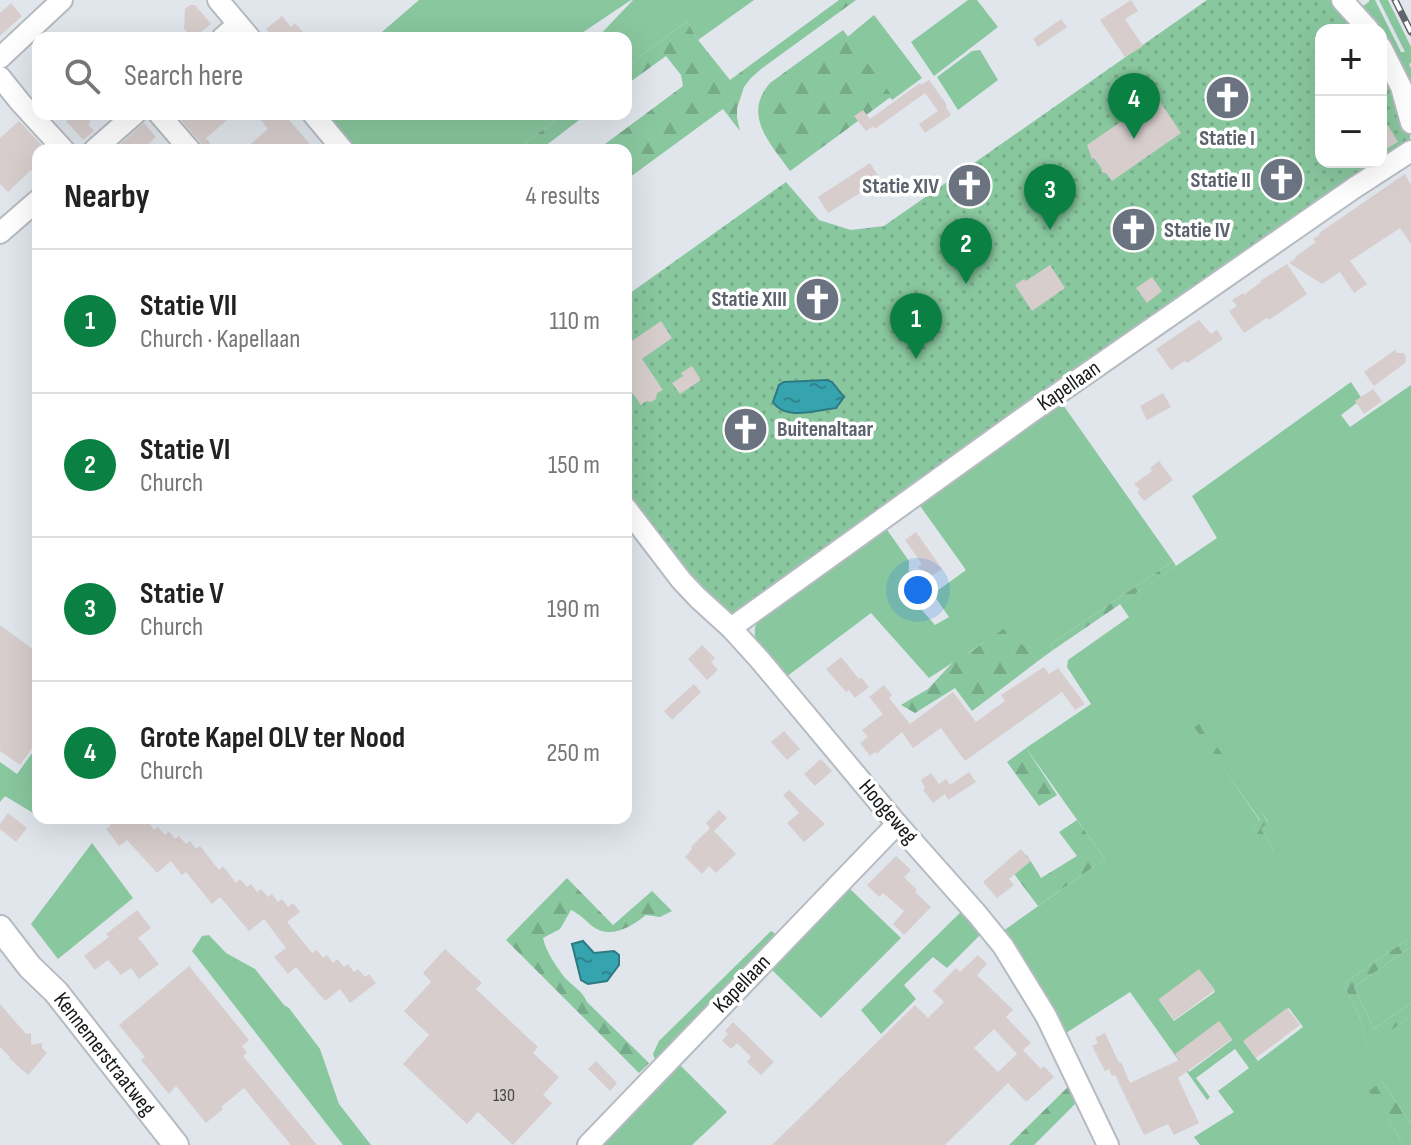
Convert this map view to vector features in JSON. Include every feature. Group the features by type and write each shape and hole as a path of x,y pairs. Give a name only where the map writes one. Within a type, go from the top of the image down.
{"main road":[{"name":"Kennemerstraatweg","path":"0,928 30,967 56,992 176,1145"},
{"name":"Kennemerstraatweg","path":"30,967 44,996 159,1145"}],"street":[{"path":"0,58 62,0"},
{"path":"218,0 244,31"},
{"path":"1342,0 1364,24"},
{"path":"1387,58 1407,103 1411,123"},
{"path":"0,77 32,115"},
{"path":"36,120 58,144"},
{"path":"101,144 128,120"},
{"path":"164,120 185,144"},
{"path":"318,120 338,144"},
{"name":"Kapellaan","path":"731,628 1030,413 1411,151"},
{"path":"0,233 32,205"},
{"name":"Hoogeweg","path":"632,516 681,580 731,628 977,914 1012,959 1046,1016 1108,1145"},
{"name":"Kapellaan","path":"588,1145 897,824"}],"green space":[{"path":"419,0 631,0 583,32 382,32"},
{"path":"633,0 754,0 698,40 687,21 632,62 632,32 603,32"},
{"path":"839,0 856,0 751,78 744,87 737,108 740,131 723,109 632,176 632,144 605,144 683,86 681,75 666,56 632,81 632,62 687,21 730,80"},
{"path":"968,0 977,0 998,27 934,76 911,42"},
{"path":"1207,0 1339,0 1361,24 1315,24 1315,168 1381,168 729,621 632,510 632,292 786,182 819,220 851,230 884,226"},
{"path":"1375,0 1387,24 1379,24 1363,6"},
{"path":"1379,0 1388,0 1411,47 1411,96 1400,69 1403,67 1387,39 1387,24 1401,52 1405,52"},
{"path":"874,15 922,78 892,100 845,39"},
{"path":"843,30 892,96 790,171 762,128 758,106 762,95 770,83"},
{"path":"980,50 998,80 958,110 937,77 972,51"},
{"path":"1387,66 1410,123 1410,148 1387,164"},
{"path":"330,120 556,120 524,144 348,144"},
{"path":"556,120 579,120 548,144 524,144"},
{"path":"1351,382 1362,399 1341,415 1350,427 1411,385 1411,937 1343,984 1359,1015 1368,1046 1411,1016 1411,1124 1382,1081 1388,1119 1403,1145 1200,1145 1194,1137 1234,1112 1218,1091 1249,1068 1235,1049 1196,1078 1210,1097 1207,1100 1130,992 1066,1033 1003,931 1105,859 1026,748 1091,704 1067,667 1068,660 1129,617 1120,604 1217,538 1192,496","holes":["1195,727 1268,821 1261,829 1274,850 1269,856 1253,829 1260,821","1199,970 1215,992 1174,1021 1159,1000","1289,1008 1303,1027 1258,1061 1244,1042","1220,1023 1232,1040 1189,1072 1177,1055"]},
{"path":"1061,402 1173,561 1051,644 1053,650 1038,661 1006,628 929,678 871,613 786,677 767,657 755,635 759,619 885,527 909,561 908,594 935,625 949,617 933,594 966,570 918,503"},
{"path":"1173,561 1176,566 1053,650 1051,644"},
{"path":"1006,627 1038,661 972,711 955,688 915,713 901,705 928,689 955,660"},
{"path":"1201,723 1268,822 1261,829 1274,850 1269,857 1253,829 1260,820 1194,727"},
{"path":"1026,748 1057,795 1039,806 1007,762"},
{"path":"32,753 32,812 5,796 0,802 0,762 17,774"},
{"path":"1077,820 1105,859 1038,906 1009,867 1027,855 1041,878 1077,856 1059,832"},
{"path":"92,843 133,898 58,959 31,924"},
{"path":"567,878 613,925 652,891 672,911 660,917 646,915 620,930 606,932 571,910 560,929 543,938 549,954 565,978 649,1063 639,1073 506,940"},
{"path":"850,889 901,938 821,1018 770,968"},
{"path":"965,908 985,930 947,968 933,957 904,985 916,999 881,1034 861,1010"},
{"path":"771,931 780,937 657,1064 653,1054 659,1041"},
{"path":"209,935 226,953 255,969 289,1008 320,1049 339,1104 371,1145 343,1145 192,951 202,936"},
{"path":"1411,937 1411,947 1354,987 1374,1029 1411,1003 1411,1016 1368,1047 1359,1015 1343,984"},
{"path":"1411,947 1411,1003 1374,1029 1354,987"},
{"path":"676,1061 727,1112 692,1145 596,1145"},
{"path":"1382,1081 1411,1124 1411,1145 1403,1145 1369,1091"},
{"path":"1073,1082 1081,1098 1034,1145 1009,1145"}],"water":[{"path":"827,380 844,397 836,408 793,413 778,408 773,402 779,385 784,382"},
{"path":"583,941 594,953 614,951 619,955 619,965 607,981 588,984 581,980 572,944"}],"building":[{"path":"1131,0 1138,11 1125,19 1143,46 1125,57 1100,20"},
{"path":"11,3 22,16 0,36 0,13"},
{"path":"195,5 211,24 201,32 187,32 184,29 185,9"},
{"path":"282,16 291,27 295,23 303,32 269,32 266,29"},
{"path":"1061,19 1067,27 1038,47 1033,39"},
{"path":"929,80 951,115 925,133 919,124 938,111 925,93 875,129 873,126 866,131 854,116 863,110 870,119 920,83"},
{"path":"1157,97 1181,133 1112,181 1101,172 1087,145"},
{"path":"89,120 88,124 94,131 83,140 66,121"},
{"path":"181,120 227,120 206,138 209,144 200,142"},
{"path":"261,120 289,120 310,144 251,144 268,129"},
{"path":"19,121 40,144 32,144 32,171 8,192 0,184 0,138"},
{"path":"144,123 156,137 148,144 121,144"},
{"path":"1387,124 1398,142 1387,148"},
{"path":"870,163 881,180 828,213 818,197"},
{"path":"1405,174 1411,185 1411,244 1400,228 1350,261 1367,284 1354,293 1340,272 1322,284 1289,263 1316,242 1313,239 1319,233"},
{"path":"1287,264 1307,294 1244,333 1229,311 1237,306 1232,300"},
{"path":"1050,265 1065,288 1032,311 1015,285"},
{"path":"1152,277 1162,291 1147,303 1136,288"},
{"path":"1199,320 1211,334 1217,330 1223,339 1171,370 1156,349"},
{"path":"661,321 672,338 642,359 663,390 657,393 656,399 641,405 632,393 632,341"},
{"path":"1395,350 1404,353 1405,363 1374,386 1364,372"},
{"path":"692,366 701,380 680,394 672,383"},
{"path":"1373,389 1382,401 1364,414 1355,401"},
{"path":"1163,393 1171,407 1147,420 1140,406"},
{"path":"1159,461 1173,480 1144,501 1134,484 1152,471 1150,468"},
{"path":"916,532 942,569 927,579 918,567 922,564 905,540"},
{"path":"0,625 32,649 32,748 20,765 0,751"},
{"path":"702,645 715,658 711,662 718,670 707,680 688,659"},
{"path":"841,657 869,687 855,698 826,669"},
{"path":"1044,667 1049,674 1058,668 1085,704 1075,710 1062,692 965,761 941,728 913,748 902,732 870,756 860,743 868,737 862,730 883,714 869,697 884,685 892,695 889,698 910,724 953,692 976,722 1005,701 1001,695"},
{"path":"694,684 701,692 672,720 664,711"},
{"path":"784,731 800,749 787,760 771,742"},
{"path":"821,759 832,771 815,786 804,774"},
{"path":"969,772 976,782 948,800 945,794 933,803 923,790 921,780 931,773 939,784 946,779 950,785"},
{"path":"789,790 825,824 804,842 787,823 799,813 783,795"},
{"path":"719,810 727,818 714,831 736,854 716,873 709,866 702,874 685,857 710,828 706,823"},
{"path":"8,813 27,828 16,842 0,829"},
{"path":"150,824 154,830 158,827 165,835 169,831 175,839 179,836 186,844 190,841 196,849 200,846 219,870 223,866 236,883 240,879 247,887 251,884 257,892 261,889 268,897 272,894 278,902 282,899 288,907 293,903 300,912 287,922 312,953 317,950 323,958 327,955 333,963 337,959 344,967 348,964 354,972 358,969 365,977 369,974 376,983 350,1003 340,989 325,1001 296,967 288,974 274,957 286,948 264,919 249,931 220,897 212,904 186,872 182,875 171,861 157,873 127,840 119,846 106,829 111,825"},
{"path":"1021,849 1031,861 1009,879 1014,885 997,898 983,882"},
{"path":"896,856 911,870 904,877 931,907 904,935 893,924 904,911 883,893 879,897 867,885"},
{"path":"137,910 151,928 138,938 159,964 139,979 131,968 121,975 108,960 95,970 84,956"},
{"path":"445,949 482,983 476,989 538,1047 533,1053 559,1077 543,1095 552,1103 513,1145 478,1112 467,1124 403,1064 429,1035 404,1011 431,982 423,973"},
{"path":"978,955 987,964 977,975 1013,1010 1006,1017 1031,1043 1023,1050 1041,1069 1044,1066 1054,1077 1026,1102 1008,1083 945,1145 772,1145 915,1005 928,1018 944,1002 933,991 956,968 960,972","holes":["994,1029 1017,1054 998,1072 974,1048"]},
{"path":"189,966 249,1040 242,1046 247,1053 243,1056 317,1145 291,1145 244,1088 206,1123 176,1086 169,1094 141,1060 145,1057 119,1025"},
{"path":"1199,969 1215,990 1174,1020 1159,999"},
{"path":"0,1004 26,1034 31,1033 31,1045 42,1043 47,1053 28,1075 0,1047"},
{"path":"1287,1008 1300,1025 1256,1058 1243,1041"},
{"path":"1219,1021 1232,1039 1178,1078 1199,1123 1174,1135 1168,1124 1144,1135 1115,1075 1112,1076 1109,1069 1105,1071 1092,1046 1098,1043 1095,1038 1105,1033 1130,1083 1179,1060 1175,1054"},
{"path":"733,1022 774,1062 761,1075 747,1062 751,1057 737,1043 731,1049 722,1041 728,1034 725,1031"},
{"path":"596,1061 617,1083 610,1091 588,1069"}],"railway":[{"path":"1395,0 1411,32"}],"place":[{"name":"Statie I","path":"1227,97"},
{"name":"Grote Kapel OLV ter Nood","path":"1134,139"},
{"name":"Statie II","path":"1282,180"},
{"name":"Statie XIV","path":"970,186"},
{"name":"Statie V","path":"1050,230"},
{"name":"Statie IV","path":"1133,230"},
{"name":"Statie VI","path":"966,284"},
{"name":"Statie XIII","path":"818,299"},
{"name":"Statie VII","path":"916,359"},
{"name":"Buitenaltaar","path":"746,429"}]}
